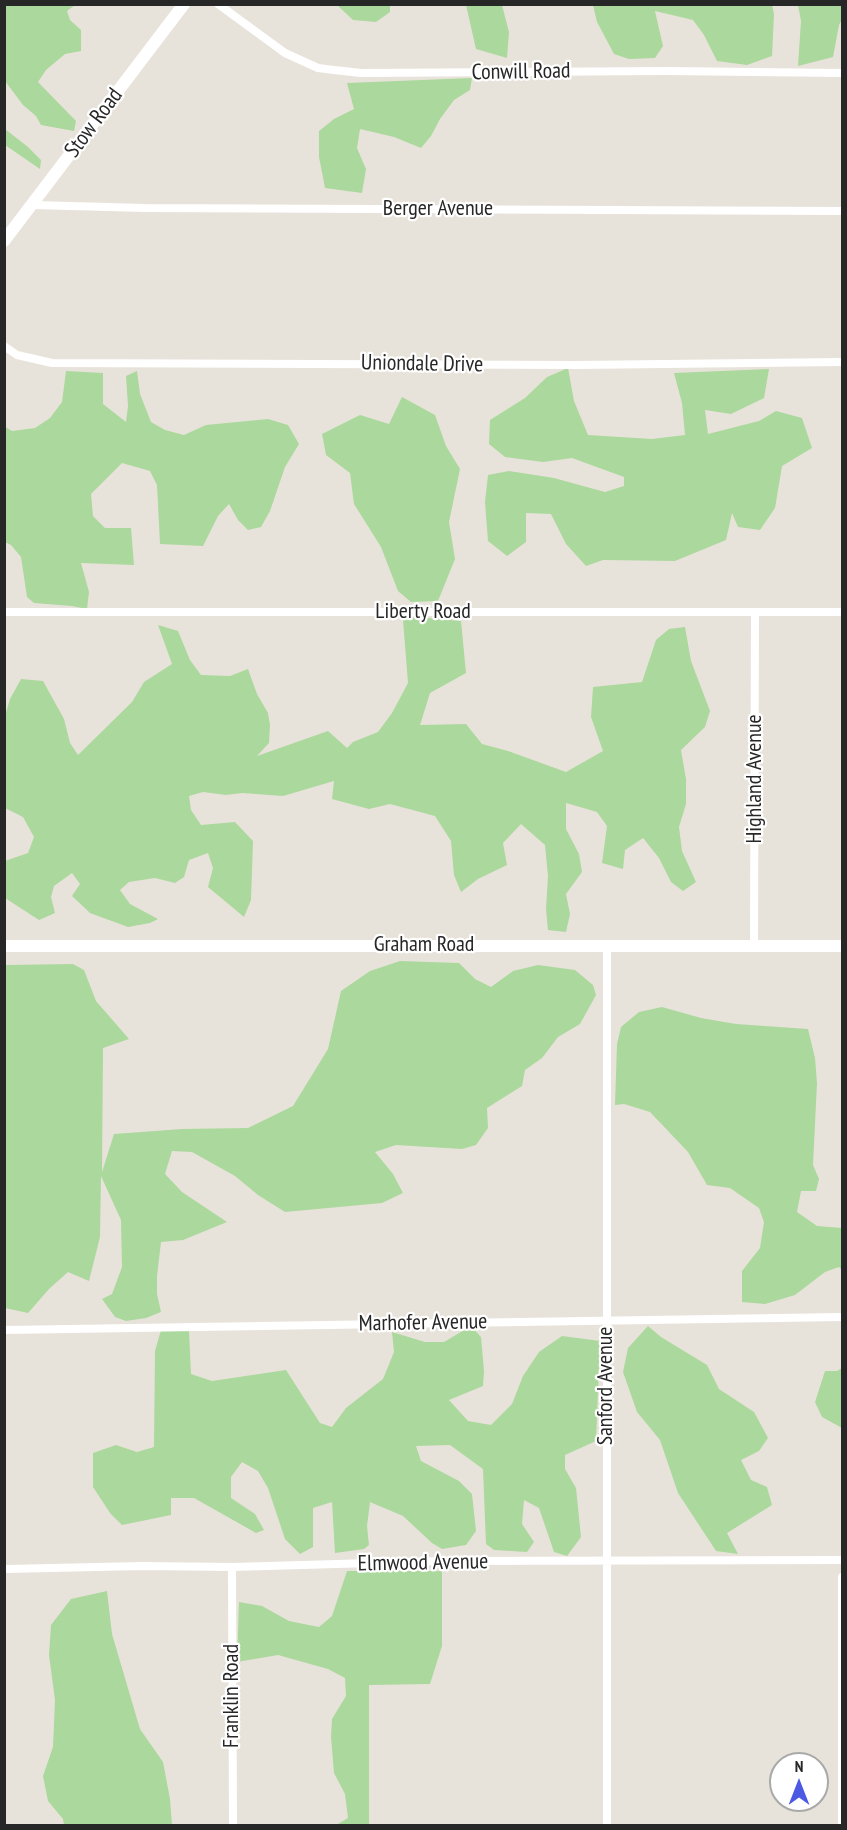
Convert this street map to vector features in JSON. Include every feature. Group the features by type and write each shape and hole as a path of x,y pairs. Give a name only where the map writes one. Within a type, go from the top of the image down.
{"main road":[{"name":"Stow Road","path":"4,241 184,4"},
{"name":"Graham Road","path":"4,946 843,946"}],"street":[{"name":"Conwill Road","path":"218,4 285,53 318,68 361,73 579,71 843,73"},
{"name":"Berger Avenue","path":"33,205 145,208 843,211"},
{"name":"Uniondale Drive","path":"4,346 18,355 52,363 485,365 843,362"},
{"name":"Liberty Road","path":"4,612 843,612"},
{"name":"Highland Avenue","path":"754,946 755,612"},
{"name":"Sanford Avenue","path":"607,946 607,1826"},
{"name":"Marhofer Avenue","path":"4,1330 843,1317"},
{"name":"Elmwood Avenue","path":"4,1569 442,1562 843,1560"},
{"name":"Franklin Road","path":"232,1567 232,1826"},
{"path":"842,1826 843,1577"}],"green space":[{"path":"5,4 75,5 67,11 70,20 81,30 81,51 65,54 46,70 38,82 76,121 74,131 41,125 36,116 23,105 5,81"},
{"path":"337,5 390,5 390,12 376,22 353,20"},
{"path":"466,5 502,5 509,32 507,58 476,49"},
{"path":"593,5 772,5 774,14 772,56 747,65 717,61 704,35 693,20 655,11 663,46 655,58 629,59 614,54 597,22"},
{"path":"798,5 842,5 842,19 833,57 798,66 801,21"},
{"path":"472,78 470,90 454,100 421,148 394,137 360,129 357,148 366,169 362,193 325,188 319,157 319,131 334,119 354,109 347,83"},
{"path":"5,129 41,160 40,169 5,145"},
{"path":"568,368 574,401 588,435 652,439 685,435 682,403 674,373 769,369 764,398 731,414 705,410 708,434 759,421 776,411 802,418 812,448 782,466 775,508 760,530 738,527 732,513 726,540 675,561 603,560 586,566 566,544 551,514 526,513 526,542 507,556 488,541 485,502 488,475 509,471 554,478 605,492 624,486 624,477 572,458 543,462 505,457 489,444 490,420 525,398 547,377"},
{"path":"66,371 103,373 103,404 126,422 128,406 126,376 137,371 140,394 151,422 165,430 184,435 206,425 268,419 288,425 299,444 285,467 270,511 261,527 248,530 238,520 229,504 218,516 203,546 160,544 157,485 150,471 122,463 91,494 93,516 105,528 131,528 134,565 81,563 89,592 87,609 34,603 27,597 21,557 11,545 5,542 4,426 12,431 35,428 50,418 62,402"},
{"path":"402,397 435,415 446,446 460,469 449,522 455,559 438,601 411,602 398,591 381,547 354,504 350,473 326,455 322,434 360,415 389,424"},
{"path":"418,617 461,621 466,673 430,693 420,725 466,724 482,744 566,772 603,751 591,717 593,687 642,682 656,640 669,629 685,627 691,661 710,711 705,727 681,750 686,779 686,804 679,827 682,851 696,882 683,891 671,882 659,858 643,838 625,850 623,869 602,863 607,826 597,812 566,803 566,829 579,854 582,872 566,894 570,914 566,932 548,930 546,909 548,876 545,845 521,824 503,843 507,865 478,879 461,892 454,875 451,841 435,816 390,804 369,809 332,799 334,781 283,796 242,793 226,795 203,792 189,796 191,810 201,825 235,822 253,841 251,900 244,917 208,887 213,868 208,853 189,860 184,877 175,883 155,878 129,882 120,890 130,904 158,919 150,923 128,927 90,913 72,896 80,884 72,873 54,886 51,897 55,913 39,920 5,898 5,861 28,853 34,837 23,817 5,808 5,716 10,699 21,679 43,681 64,719 70,743 78,755 132,702 144,682 172,664 158,625 178,631 190,660 201,675 230,676 248,669 257,694 268,713 270,725 269,743 257,756 328,731 347,748 353,742 378,732 392,713 408,683 403,620"},
{"path":"400,961 459,963 475,979 491,987 513,971 538,965 575,970 593,985 596,995 580,1024 558,1037 542,1058 525,1070 522,1086 487,1108 488,1128 476,1145 462,1149 396,1145 375,1152 393,1174 403,1193 382,1203 285,1212 258,1195 235,1176 192,1152 172,1151 165,1174 182,1192 227,1222 183,1240 161,1242 157,1294 161,1312 146,1318 126,1321 115,1317 102,1299 112,1294 122,1267 121,1220 101,1176 100,1237 89,1281 68,1272 28,1313 5,1308 5,965 73,964 84,970 96,1001 129,1039 103,1048 102,1172 114,1134 182,1129 248,1128 293,1106 328,1049 341,991 370,971"},
{"path":"662,1007 701,1018 736,1024 808,1029 815,1058 817,1083 813,1165 819,1179 816,1191 801,1191 797,1212 817,1226 842,1228 842,1270 839,1267 825,1272 795,1295 765,1304 742,1302 742,1271 760,1248 764,1222 759,1208 730,1188 707,1185 688,1152 650,1112 624,1104 615,1105 617,1044 621,1027 639,1012"},
{"path":"471,1326 481,1337 483,1386 449,1400 468,1421 491,1425 512,1404 523,1376 539,1352 562,1336 600,1341 596,1441 565,1455 565,1469 576,1488 581,1537 567,1556 554,1552 539,1508 524,1500 522,1524 534,1542 527,1552 494,1550 486,1544 483,1469 450,1445 416,1446 421,1461 459,1481 472,1494 476,1531 466,1545 442,1549 432,1543 403,1516 370,1502 367,1526 369,1545 364,1549 335,1553 332,1502 313,1508 313,1547 300,1554 285,1539 268,1488 258,1471 242,1462 231,1477 231,1498 255,1514 264,1530 256,1533 194,1498 171,1498 171,1515 122,1525 110,1513 93,1487 93,1453 116,1445 137,1452 154,1447 155,1351 161,1330 189,1331 191,1374 212,1381 286,1370 320,1423 332,1427 346,1408 383,1379 394,1352 392,1332 425,1342 444,1342"},
{"path":"648,1326 661,1337 707,1365 719,1389 754,1412 768,1438 759,1451 741,1460 751,1480 767,1487 772,1505 727,1533 738,1554 716,1551 678,1493 660,1440 637,1412 623,1372 628,1348"},
{"path":"842,1368 842,1428 822,1417 815,1402 825,1371 837,1371"},
{"path":"347,1571 442,1571 442,1646 430,1684 369,1685 369,1825 336,1825 348,1818 345,1794 334,1773 331,1737 332,1719 346,1696 345,1678 328,1669 278,1655 237,1662 239,1602 262,1606 289,1621 319,1627 332,1616"},
{"path":"107,1591 112,1634 140,1729 163,1762 172,1825 64,1825 63,1819 48,1801 43,1776 53,1747 55,1700 49,1655 51,1625 71,1599"}]}
